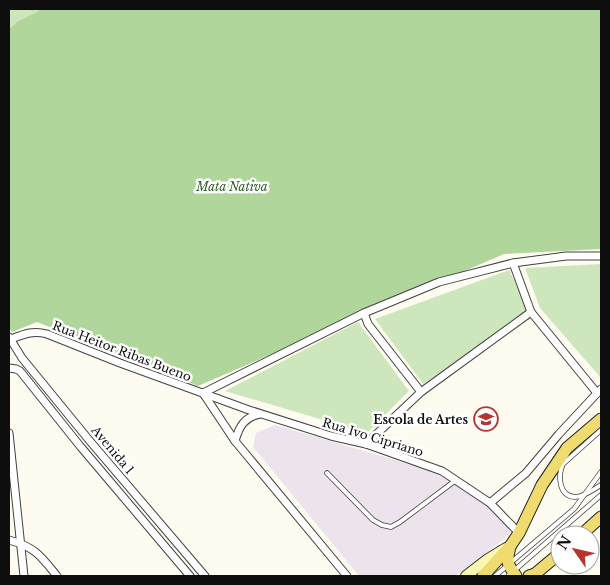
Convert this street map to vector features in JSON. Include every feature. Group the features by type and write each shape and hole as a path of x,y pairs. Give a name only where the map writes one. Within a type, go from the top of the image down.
{"main road":[{"path":"483,576 511,546 542,485 567,448 601,419"},
{"path":"511,546 507,560 512,572"},
{"path":"534,576 550,562"}],"street":[{"path":"203,393 364,313 439,282 512,263 566,256 601,256"},
{"path":"490,502 526,472 599,391 531,312 512,263"},
{"path":"366,444 421,392 531,312"},
{"path":"364,313 368,324 421,392"},
{"name":"Rua Heitor Ribas Bueno","path":"10,337 38,332 47,334 203,393 235,441 347,576"},
{"name":"Avenida 1","path":"10,337 18,353 205,576"},
{"path":"9,368 17,360 18,353"},
{"name":"Avenida 1","path":"9,368 20,371 80,446 190,576"},
{"name":"Rua Ivo Cipriano","path":"203,393 331,436 366,444 442,471 490,502 519,533"},
{"path":"235,441 243,423 248,418 262,414"},
{"path":"9,434 24,576"},
{"path":"9,540 33,549 57,576"},
{"path":"466,576 488,559 511,546"}],"lane":[{"path":"601,430 568,459 560,470 562,487 571,496 576,497 601,485"},
{"path":"512,572 574,509 601,472"},
{"path":"327,473 372,520 382,525 391,526 400,522 456,480"},
{"path":"495,576 512,572 601,495"}],"shaded area":[{"path":"275,425 433,471 490,507 512,531 456,576 359,576 253,447 256,433"}],"green space":[{"path":"9,9 40,9 18,21 9,29"},
{"name":"Mata Nativa","path":"40,9 601,9 601,249 504,254 198,386 37,322 12,332 9,328 9,29 18,21"},
{"path":"601,264 601,378 540,308 525,268"},
{"path":"509,270 531,312 423,384 375,319"},
{"path":"358,322 409,391 367,433 225,391"}],"place":[{"name":"Escola de Artes","path":"486,419"}]}
